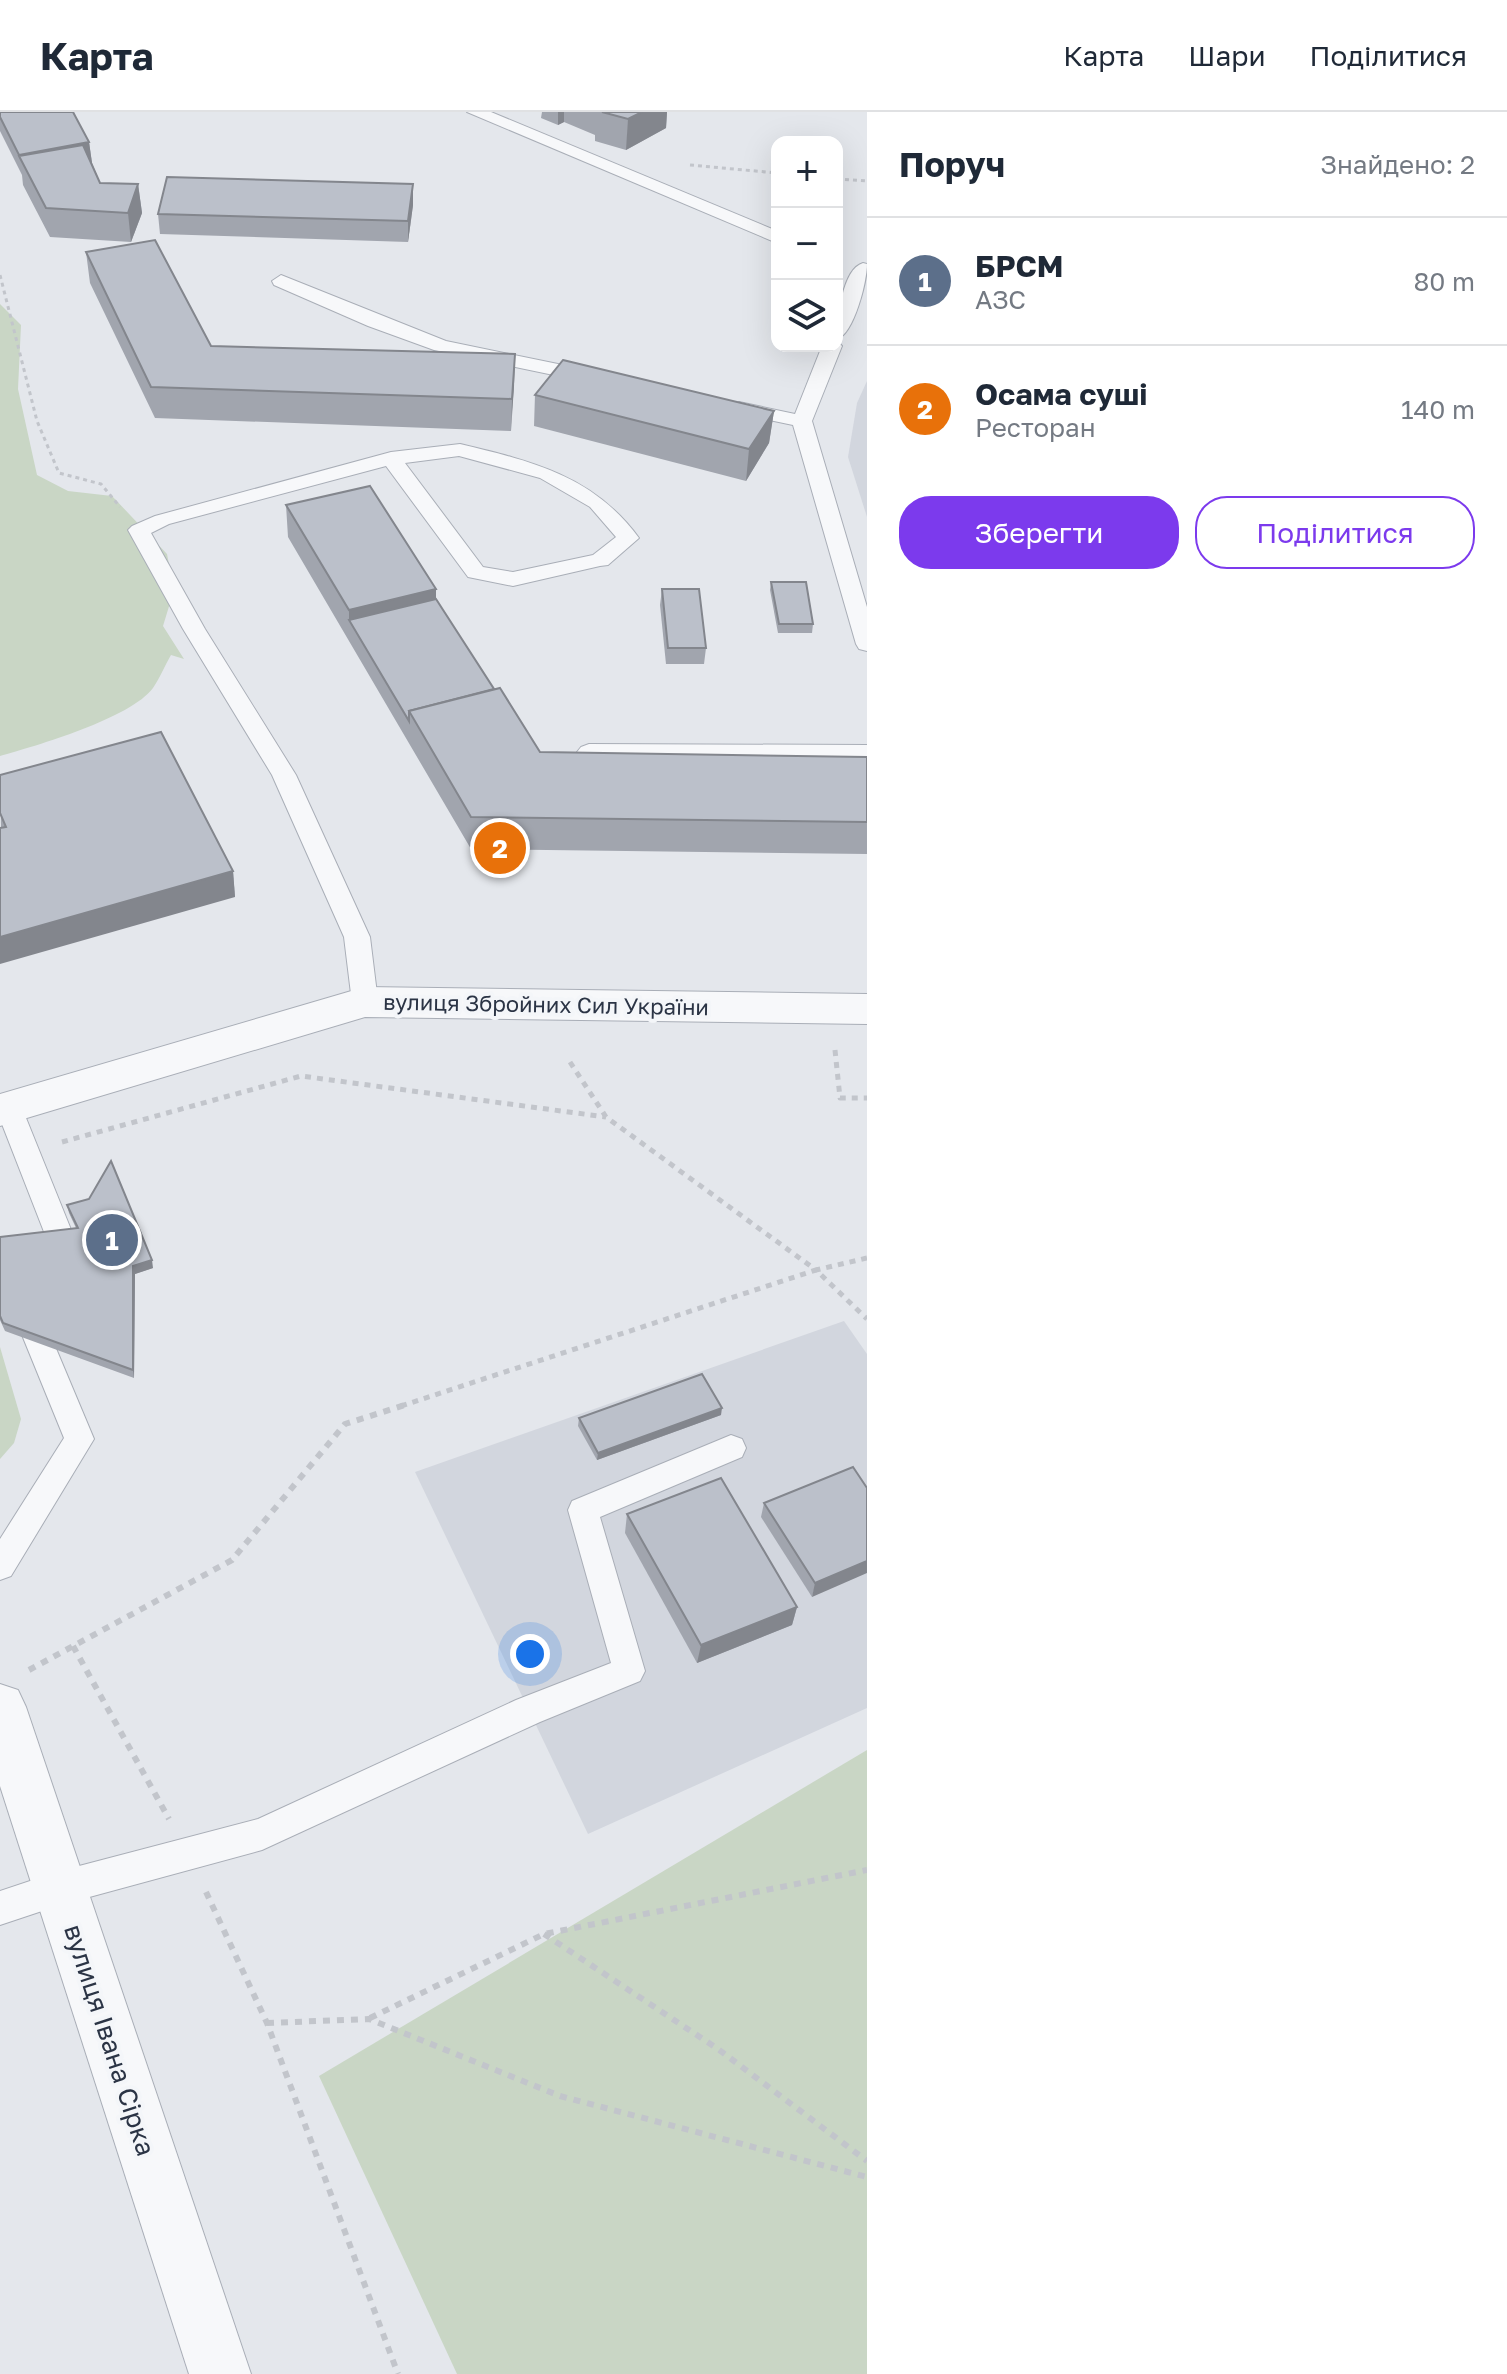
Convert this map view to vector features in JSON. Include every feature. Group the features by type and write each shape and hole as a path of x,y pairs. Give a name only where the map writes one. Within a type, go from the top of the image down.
{"street":[{"name":"вулиця Збройних Сил України","path":"5,1109 365,1002 848,1009"},
{"name":"вулиця Івана Сірка","path":"12,1690 60,1888 220,2374"}],"lane":[{"path":"476,112 771,236"},
{"path":"843,316 860,267"},
{"path":"281,281 375,322 441,346 615,381"},
{"path":"830,352 802,421 867,644"},
{"path":"724,405 802,421"},
{"path":"365,1002 357,937 284,775 194,629 139,530 162,520 391,458 460,450 547,474 597,503 628,538 600,560 513,579 476,572 391,458"},
{"path":"589,752 867,753"},
{"path":"0,1566 79,1439 23,1304 60,1237 27,1152 5,1109"},
{"path":"0,1908 60,1888 262,1834 528,1711 629,1671 583,1510 731,1448"}],"path":[{"path":"630,174 684,164 771,172"},
{"path":"843,179 867,181"},
{"path":"0,275 37,421 59,473 101,484 139,530"},
{"path":"848,1009 840,1098 867,1098"},
{"path":"570,1062 606,1117 816,1270 867,1319"},
{"path":"27,1152 301,1076 606,1117"},
{"path":"12,1690 232,1560 345,1424 816,1270 867,1258"},
{"path":"398,2374 267,2023 369,2019 544,1934 867,1870"},
{"path":"544,1934 718,2049 867,2161"},
{"path":"369,2019 560,2096 867,2177"}],"shaded area":[{"path":"867,381 867,517 848,457 857,403"},
{"path":"844,1321 867,1354 867,1708 588,1834 415,1472"}],"green space":[{"path":"0,304 21,325 18,389 37,475 68,491 112,496 167,554 174,590 163,626 184,659 171,655 153,688 125,710 82,730 0,756"},
{"path":"0,1347 21,1419 14,1443 0,1459"},
{"path":"867,1750 867,2374 457,2374 319,2076"}],"building":[{"path":"0,112 73,112 89,142 19,155"},
{"path":"602,112 642,112 628,119"},
{"path":"83,145 100,183 138,184 128,213 46,208 19,156"},
{"path":"167,177 413,184 408,221 158,214"},
{"path":"155,240 211,346 515,354 512,399 151,387 86,252"},
{"path":"563,360 774,411 749,449 535,395"},
{"path":"370,486 436,589 349,610 286,505"},
{"path":"771,582 806,582 813,624 779,624"},
{"path":"662,589 699,589 706,648 668,648"},
{"path":"436,599 494,689 409,711 409,721 349,620"},
{"path":"500,688 540,752 867,757 867,822 471,817 409,711"},
{"path":"161,732 233,871 0,937 0,828 6,827 0,813 0,775"},
{"path":"111,1161 152,1260 133,1266 133,1370 3,1323 0,1316 0,1237 78,1228 67,1205 89,1199"},
{"path":"702,1374 722,1408 598,1453 579,1418"},
{"path":"853,1467 867,1488 867,1561 815,1583 764,1503"},
{"path":"721,1478 797,1607 701,1645 627,1514"}],"place":[{"name":"Осама суші","path":"500,848"},
{"name":"БРСМ","path":"112,1240"}]}
